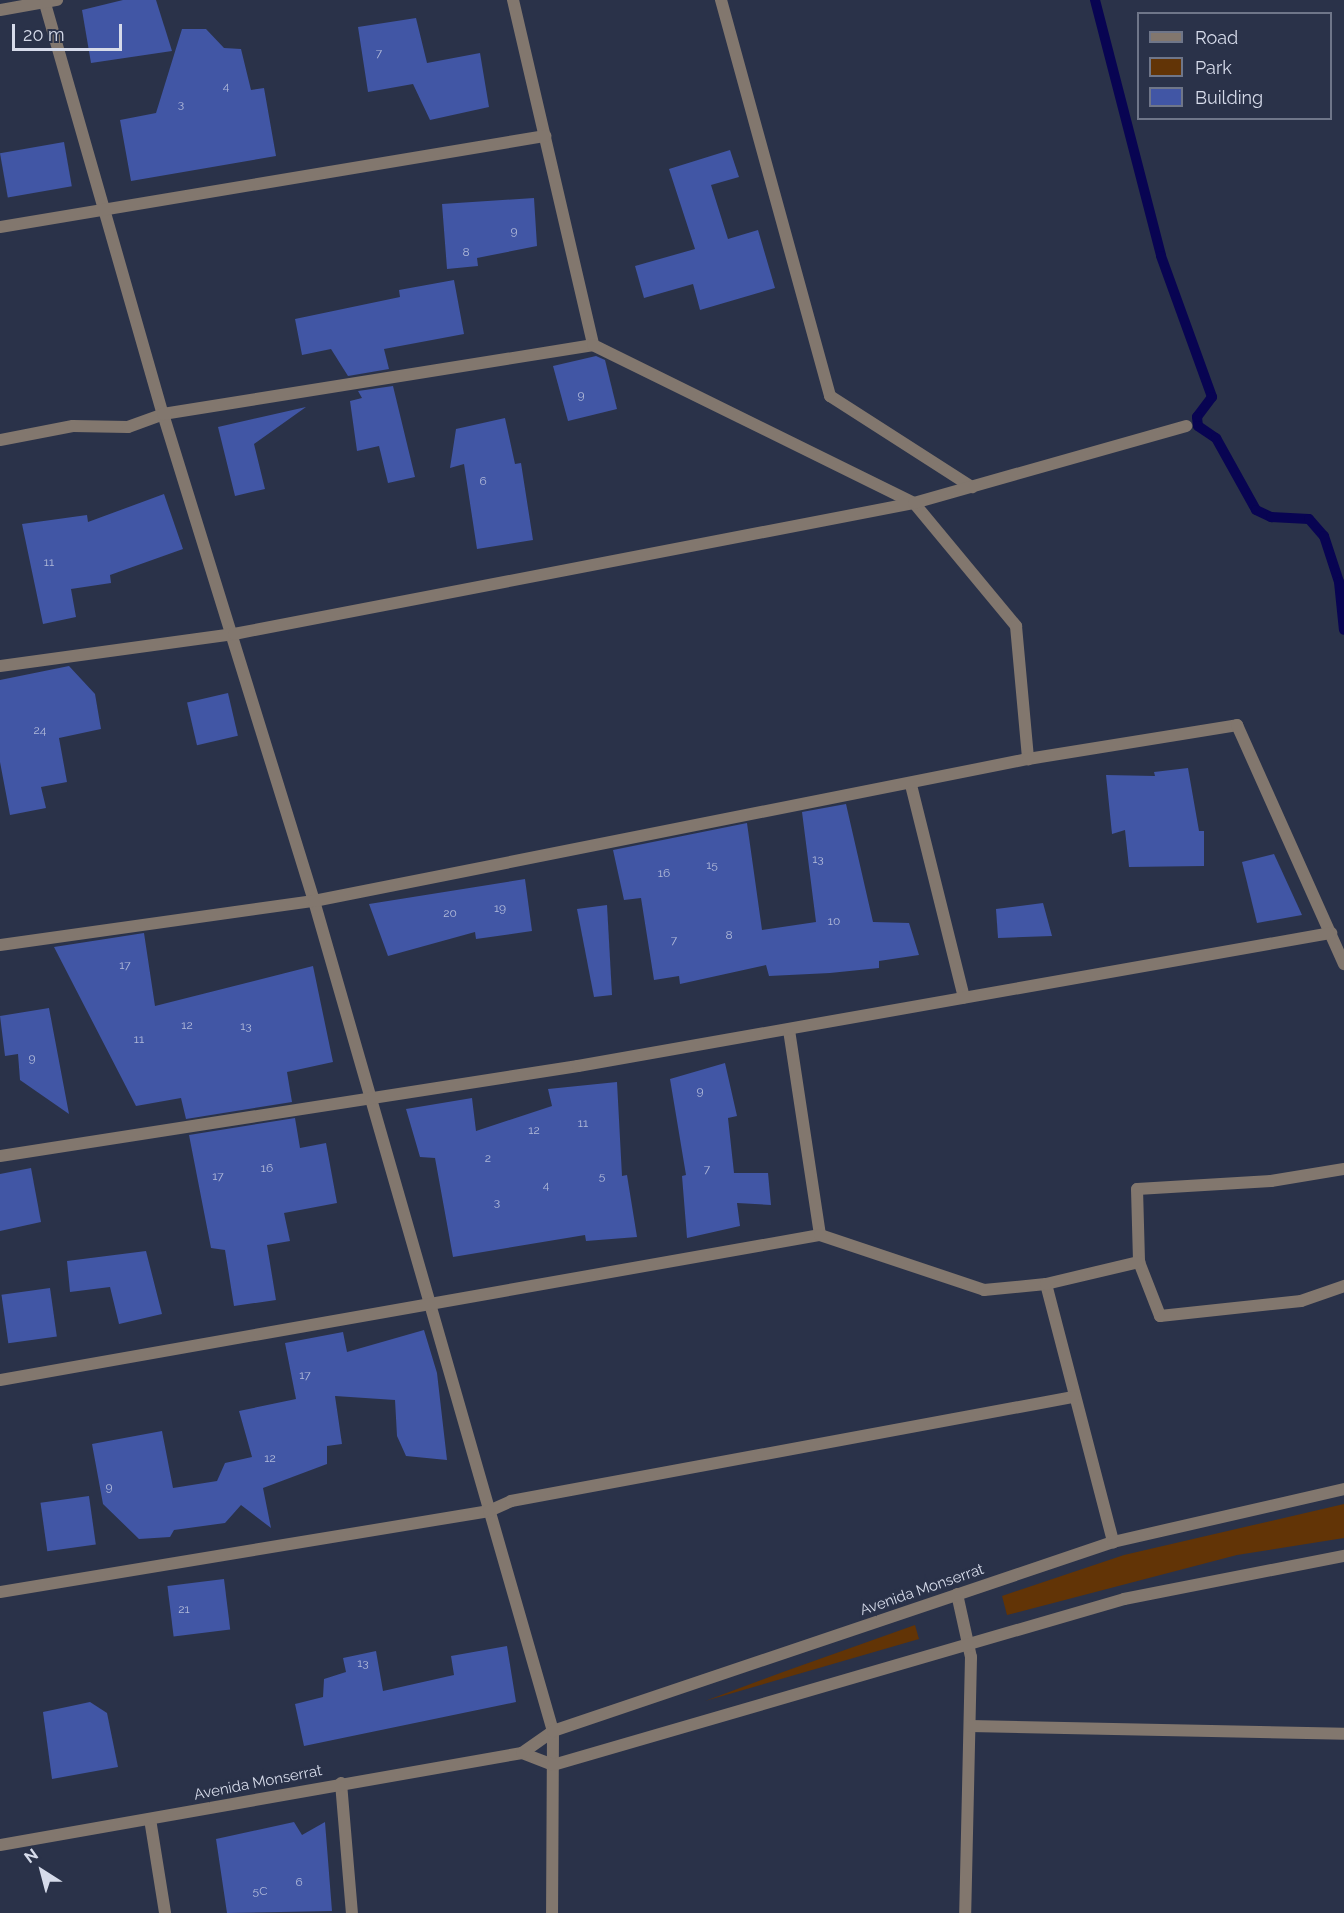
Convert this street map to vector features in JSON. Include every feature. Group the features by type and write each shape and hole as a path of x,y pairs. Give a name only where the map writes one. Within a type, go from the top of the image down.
{"street":[{"path":"513,0 593,345"},
{"path":"721,0 830,396 972,487"},
{"path":"0,10 49,1 163,414 234,634 314,901 428,1304 553,1731 552,1913"},
{"path":"0,227 545,136"},
{"path":"0,440 73,426 128,427 163,414 593,345 914,503 1016,626 1028,759"},
{"path":"0,666 234,634 914,503 1186,426"},
{"path":"0,945 314,901 673,827 911,785 1028,759 1237,725 1344,964"},
{"path":"911,785 964,997"},
{"path":"0,1156 370,1100 1331,933"},
{"path":"789,1029 820,1235"},
{"path":"1344,1169 1271,1180 1137,1189 1139,1262 1160,1316 1301,1301 1344,1286"},
{"path":"0,1380 820,1235 984,1290 1046,1284 1139,1262"},
{"path":"1046,1284 1073,1397 1113,1542"},
{"path":"0,1592 489,1511 511,1501 1073,1397"},
{"name":"Avenida Monserrat","path":"0,1845 341,1783 522,1753 553,1731 1113,1542 1344,1489"},
{"path":"522,1753 553,1765 1124,1599 1344,1556"},
{"path":"957,1594 969,1643 970,1726 965,1913"},
{"path":"970,1726 1344,1734"},
{"path":"341,1783 352,1913"},
{"path":"150,1819 165,1913"}],"green space":[{"path":"1344,1504 1344,1538 1237,1555 1007,1615 1002,1596 1124,1555"},
{"path":"915,1625 919,1639 705,1701 783,1672"}],"building":[{"path":"123,0 156,0 172,51 91,63 82,10"},
{"path":"416,18 427,63 480,53 489,107 430,120 413,84 368,92 358,27"},
{"path":"182,29 206,29 224,48 241,49 251,90 264,88 276,156 131,181 120,120 156,113"},
{"path":"64,142 72,186 8,198 0,153"},
{"path":"730,150 739,177 711,185 728,239 758,230 775,288 700,310 693,284 644,298 635,266 695,249 669,169"},
{"path":"534,198 537,246 477,258 478,266 447,269 442,204"},
{"path":"454,280 464,334 384,349 389,369 348,376 331,349 302,355 295,319 400,297 399,290"},
{"path":"596,356 605,360 617,409 568,421 553,366"},
{"path":"393,386 415,477 388,483 379,446 357,451 350,401 362,398 358,391"},
{"path":"306,407 254,444 265,489 235,496 218,427"},
{"path":"505,418 515,464 521,463 533,540 477,549 464,464 450,468 456,429"},
{"path":"164,494 183,549 110,575 111,583 71,589 76,617 43,624 22,524 87,515 88,522"},
{"path":"69,666 95,694 101,729 59,738 67,782 41,787 46,808 10,815 0,762 0,680"},
{"path":"228,693 238,736 197,745 187,702"},
{"path":"1188,768 1199,831 1204,831 1204,866 1129,867 1125,830 1112,834 1106,775 1155,776 1154,772"},
{"path":"846,804 873,922 909,923 919,955 879,961 879,968 830,973 769,976 766,965 680,984 679,976 654,980 641,898 624,900 613,850 747,823 762,930 816,922 802,812"},
{"path":"1274,854 1302,915 1257,923 1242,862"},
{"path":"525,879 532,931 476,939 475,932 388,956 369,904"},
{"path":"1043,903 1052,936 998,938 996,909"},
{"path":"607,905 612,995 594,997 577,909"},
{"path":"144,933 155,1006 313,966 333,1062 287,1072 292,1102 186,1119 181,1098 136,1106 54,947"},
{"path":"49,1008 69,1114 20,1080 18,1054 5,1056 0,1016"},
{"path":"725,1063 737,1116 728,1118 734,1173 768,1173 771,1205 737,1203 740,1226 687,1238 682,1176 686,1175 670,1079"},
{"path":"617,1082 622,1176 627,1175 637,1237 586,1241 585,1235 453,1257 435,1158 420,1157 406,1109 472,1098 476,1131 552,1106 548,1089"},
{"path":"295,1118 300,1148 326,1143 337,1203 284,1213 290,1241 267,1245 276,1300 234,1306 225,1250 211,1248 189,1135"},
{"path":"31,1168 41,1222 0,1231 0,1174"},
{"path":"146,1251 162,1314 119,1324 110,1287 70,1292 67,1261"},
{"path":"50,1288 57,1337 8,1343 1,1295"},
{"path":"424,1330 437,1373 447,1460 406,1456 397,1436 395,1400 335,1396 342,1444 327,1446 327,1464 263,1488 271,1528 241,1505 225,1523 174,1530 170,1537 139,1539 103,1504 92,1444 162,1431 173,1488 217,1481 225,1463 252,1457 239,1411 296,1399 285,1343 343,1332 347,1352"},
{"path":"89,1496 96,1545 47,1551 40,1503"},
{"path":"224,1579 230,1630 174,1637 167,1586"},
{"path":"507,1646 516,1702 304,1746 295,1704 323,1697 324,1679 346,1672 343,1658 376,1651 383,1691 454,1675 451,1656"},
{"path":"90,1702 107,1713 118,1767 52,1779 43,1712"},
{"path":"294,1822 302,1835 325,1822 332,1911 227,1913 216,1839"}],"waterway":[{"path":"1095,0 1161,256 1212,397 1197,417 1198,426 1216,438 1256,510 1271,517 1309,519 1324,536 1339,582 1344,630"}]}
